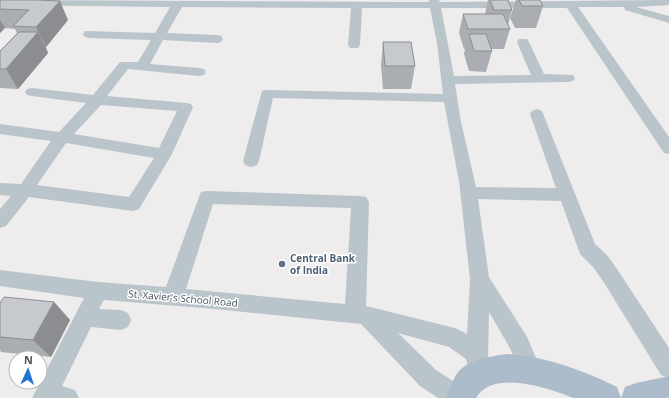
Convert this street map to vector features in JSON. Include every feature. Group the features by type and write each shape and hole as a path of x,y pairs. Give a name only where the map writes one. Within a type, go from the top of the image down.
{"main road":[{"path":"468,382 491,370 510,369 531,372 585,387 606,398"},
{"path":"636,398 669,391"}],"street":[{"path":"600,0 620,2 669,15"},
{"path":"0,2 328,2 357,5 435,2 669,2"},
{"path":"142,67 160,36 173,2"},
{"path":"172,297 207,197 360,202 360,315 432,388 468,382 480,279 469,193 450,98 435,2"},
{"path":"620,2 669,20"},
{"path":"569,3 669,149"},
{"path":"354,45 357,5"},
{"path":"89,34 217,39"},
{"path":"523,42 539,79"},
{"path":"0,221 25,190 62,137 97,100 125,65 199,72"},
{"path":"448,80 568,78"},
{"path":"0,189 25,190 133,204 164,154 186,107 97,100 32,92"},
{"path":"251,161 267,94 450,98"},
{"path":"537,114 587,249 600,261 610,275 669,367"},
{"path":"0,129 62,137 164,154"},
{"path":"469,193 567,196"},
{"name":"St. Xavier's School Road","path":"0,278 98,291 360,315 455,338 468,382"},
{"path":"480,279 519,344 531,372"},
{"path":"52,397 85,317 98,291"},
{"path":"85,317 121,320"}],"building":[{"path":"0,0 60,1 36,27 13,26 29,10 0,9"},
{"path":"490,0 508,0 512,10 494,10"},
{"path":"519,0 540,0 543,6 522,6"},
{"path":"463,14 503,14 510,29 468,29"},
{"path":"19,32 38,32 6,69 0,69 0,51"},
{"path":"469,34 486,34 492,51 474,51"},
{"path":"383,42 411,42 415,66 385,66"},
{"path":"4,297 54,302 33,340 0,337 0,303"}],"place":[{"name":"Central Bank of India","path":"282,264"}]}
